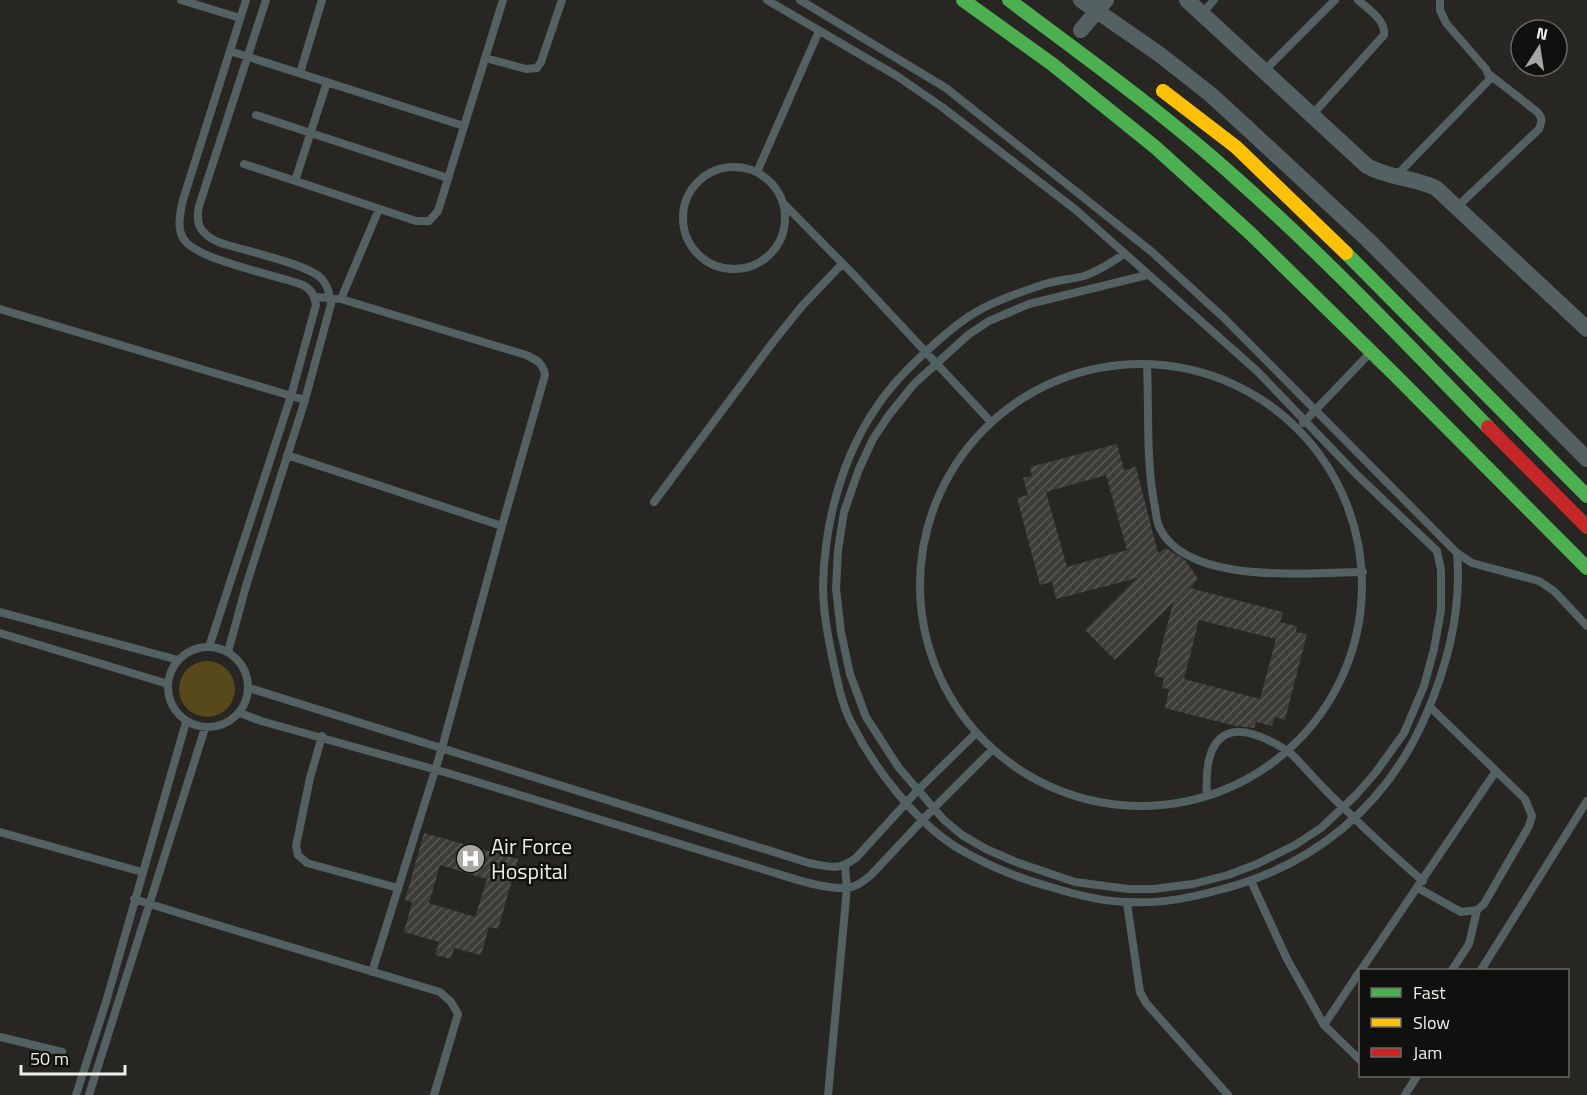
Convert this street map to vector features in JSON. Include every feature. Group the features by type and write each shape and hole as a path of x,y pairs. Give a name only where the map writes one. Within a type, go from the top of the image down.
{"main road":[{"path":"963,0 1052,64 1155,147 1250,232 1587,568"},
{"path":"1009,0 1132,91 1238,180 1341,277 1587,527"},
{"path":"1155,85 1236,147 1264,173 1409,315 1587,496"}],"street":[{"path":"1081,0 1102,6 1210,94 1367,239 1587,459"},
{"path":"1187,0 1367,166 1394,177 1423,182 1436,188 1587,329"},
{"path":"1081,30 1102,6"}],"lane":[{"path":"181,0 240,18"},
{"path":"209,647 291,396 314,315 315,297 303,285 214,258 196,250 185,241 181,233 181,210 246,0"},
{"path":"228,652 246,586 305,400 328,317 330,297 328,288 312,272 207,237 201,231 197,216 266,0"},
{"path":"300,73 322,0"},
{"path":"244,164 416,221 429,221 438,211 503,0"},
{"path":"485,58 526,69 537,68 562,0"},
{"path":"767,0 897,76 942,107 1076,210 1257,371 1357,475 1437,550 1442,570 1438,633 1424,686 1404,733 1376,772 1321,828 1295,845 1257,864 1228,875 1193,885 1153,889 1119,888 1076,882 1016,862 986,849 962,835 944,820 899,768 866,717 850,675 837,600 838,550 844,512 873,439 914,384 968,335 989,321 1029,304 1147,275"},
{"path":"800,0 946,88 1152,252 1224,318 1457,553 1472,563 1539,581 1554,591 1587,626"},
{"path":"1202,14 1214,0"},
{"path":"1264,71 1335,0"},
{"path":"1312,115 1384,35 1382,24 1358,0"},
{"path":"1440,0 1442,18 1446,23 1490,75 1536,111 1542,121 1539,129 1456,207"},
{"path":"757,172 819,31"},
{"path":"230,51 465,126"},
{"path":"1394,177 1487,84 1490,75"},
{"path":"295,181 327,82"},
{"path":"256,115 448,178"},
{"path":"735,167 757,172 770,181 784,204 786,223 782,238 774,251 762,262 747,268 730,270 714,266 699,256 689,243 683,227 683,211 688,195 698,181 712,172 735,167"},
{"path":"784,204 991,422"},
{"path":"340,299 379,209"},
{"path":"185,241 201,231"},
{"path":"1124,254 1100,270 1044,284 975,313 904,373 877,407 851,451 837,489 828,526 823,604 839,690 852,724 872,757 906,804 954,846 1034,883 1070,893 1127,903 1160,901 1199,896 1275,873 1302,859 1338,835 1374,798 1401,764 1440,684 1450,646 1459,578 1457,553"},
{"path":"654,502 773,342 802,306 842,264"},
{"path":"315,297 340,299 526,355 543,366 545,375 436,770 372,972"},
{"path":"0,309 305,400"},
{"path":"1297,428 1371,352"},
{"path":"1147,364 1152,489 1160,528 1178,550 1189,558 1231,571 1363,572"},
{"path":"1147,364 1202,373 1253,395 1297,428 1330,470 1344,500 1353,520 1363,572 1360,622 1346,671 1322,714 1288,751 1263,770 1207,796 1162,805 1116,805 1071,795 1029,776 976,733 943,685 924,631 919,574 929,518 954,466 991,422 1028,396 1048,385 1080,373 1113,366 1147,364"},
{"path":"287,455 502,526"},
{"path":"0,612 178,660"},
{"path":"0,633 168,684"},
{"path":"209,647 228,652 237,658 244,667 249,688 247,701 240,713 224,725 205,728 186,722 178,714 168,695 168,684 171,671 178,660 192,650 209,647"},
{"path":"249,688 809,863 832,867 845,866 856,858 917,791 976,733"},
{"path":"1207,796 1207,762 1212,749 1221,738 1238,731 1249,733 1288,751 1420,884 1461,912 1477,910 1484,904 1530,826 1532,816 1525,799 1430,707"},
{"path":"240,713 775,873 812,883 847,888 861,883 871,875 933,808 993,749"},
{"path":"76,1095 106,1002 186,722"},
{"path":"89,1095 205,728"},
{"path":"322,736 296,846 298,855 307,863 398,888"},
{"path":"1362,969 1496,771"},
{"path":"1482,969 1587,801"},
{"path":"0,832 142,872"},
{"path":"828,1095 847,888 845,866"},
{"path":"1251,881 1287,959 1324,1025 1359,1059"},
{"path":"134,898 440,992 451,1002 458,1014 434,1095"},
{"path":"1127,903 1140,992 1146,1003 1228,1095"},
{"path":"1453,969 1469,944 1477,910"},
{"path":"1324,1025 1359,974"},
{"path":"0,1037 62,1052"},
{"path":"1405,1095 1416,1077"}],"shaded area":[{"path":"207,661 218,663 227,669 233,678 235,689 233,700 227,709 218,715 207,717 196,715 187,709 181,700 179,689 181,678 187,669 196,663"}],"building":[{"path":"1117,444 1124,470 1136,467 1158,553 1166,548 1186,561 1198,579 1190,588 1283,612 1280,622 1297,626 1296,632 1307,634 1285,720 1275,717 1272,726 1256,722 1254,728 1235,726 1165,708 1169,689 1162,688 1164,678 1154,676 1173,603 1115,660 1085,630 1137,578 1056,599 1052,582 1040,585 1017,498 1028,495 1023,478 1032,476 1030,467","holes":["1106,475 1127,550 1067,567 1046,492","1199,620 1276,639 1260,699 1184,679"]},
{"path":"424,833 518,859 498,929 489,927 481,955 454,948 451,959 435,955 439,942 404,932 412,902 405,900","holes":["440,865 487,879 475,917 429,903"]}],"traffic: fast":[{"path":"963,0 1052,64 1155,147 1250,233 1587,568"},
{"path":"1009,0 1097,65 1238,180 1334,270 1488,427"},
{"path":"1346,253 1587,496"}],"traffic: slow":[{"path":"1163,91 1236,147 1346,253"}],"traffic: jam":[{"path":"1488,427 1587,527"}],"place":[{"name":"Air Force Hospital","path":"470,859"}]}
